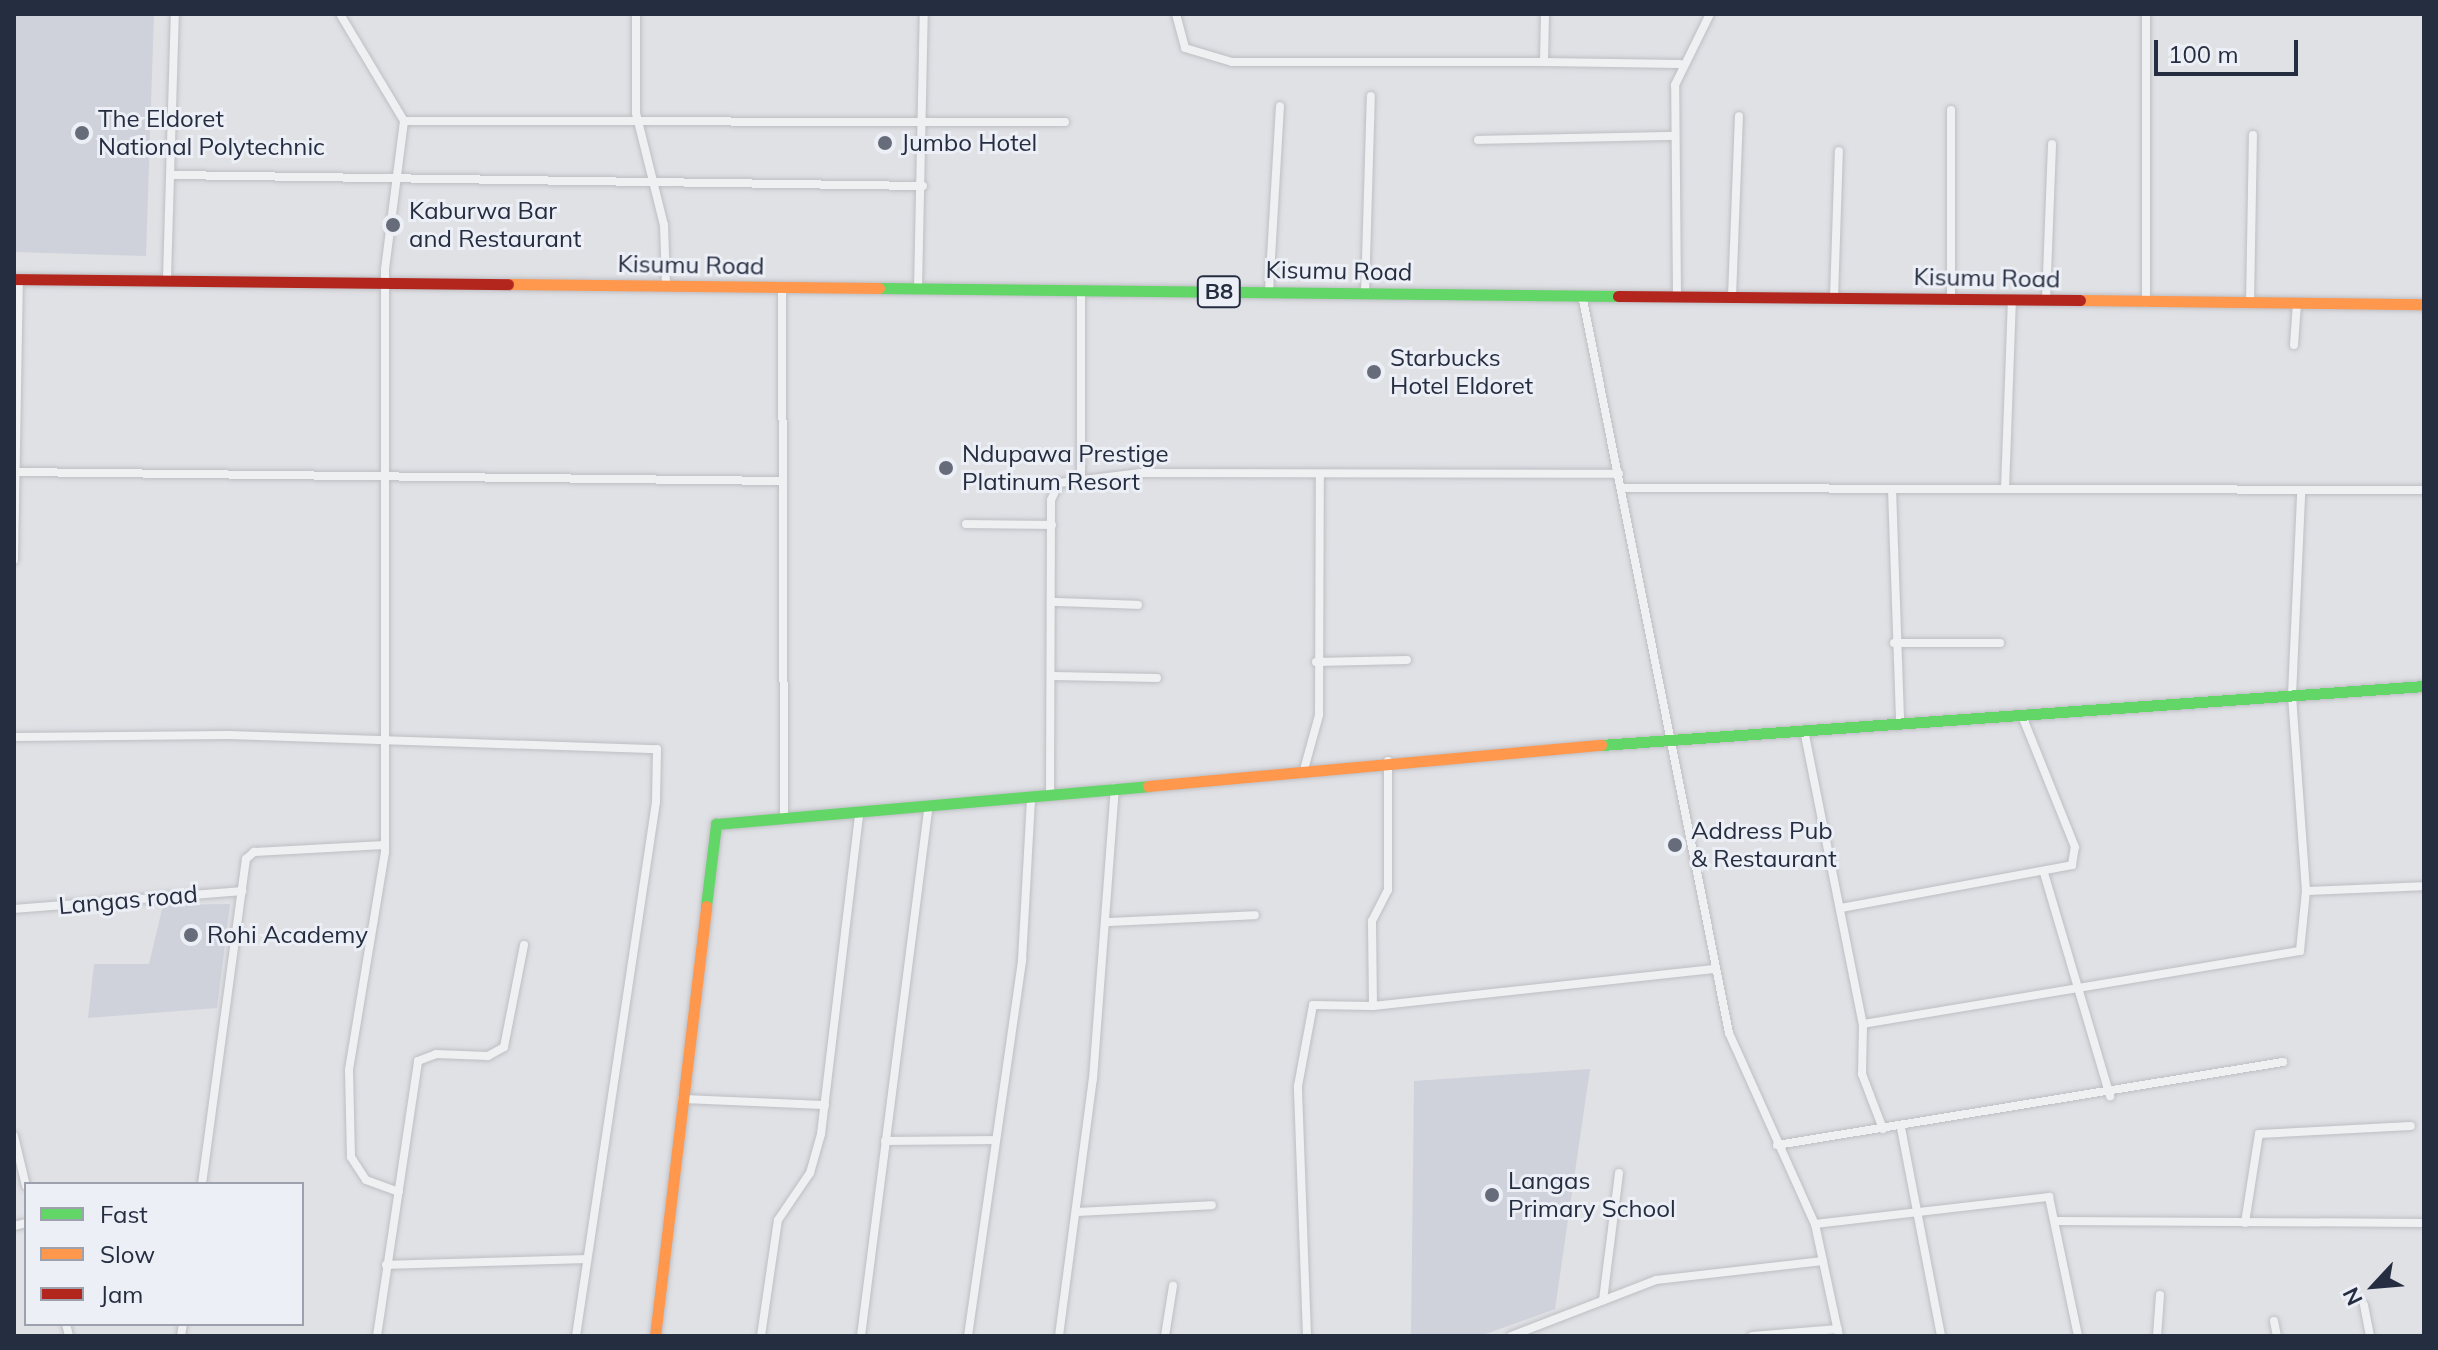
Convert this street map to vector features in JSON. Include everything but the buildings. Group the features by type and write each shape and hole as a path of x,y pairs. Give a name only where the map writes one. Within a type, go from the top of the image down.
{"main road":[{"name":"Kisumu Road","path":"16,279 167,278 386,284 2424,304"},
{"path":"655,1336 710,831 721,822 928,811 1305,766 2424,686"}],"street":[{"path":"167,278 175,14"},
{"path":"340,14 404,121 404,161 395,184 386,284 385,845 349,1070 350,1132 357,1170 373,1185 399,1192"},
{"path":"636,14 639,124 657,186 666,286"},
{"path":"918,289 923,186 924,14"},
{"path":"1176,14 1185,48 1232,62 1680,64"},
{"path":"1544,62 1545,14"},
{"path":"1677,296 1675,136 1680,64 1710,14"},
{"path":"2146,14 2146,303"},
{"path":"1365,293 1371,96"},
{"path":"1269,291 1280,106"},
{"path":"1951,110 1951,299"},
{"path":"1732,297 1739,116"},
{"path":"404,121 923,126 1065,122"},
{"path":"2250,304 2253,135"},
{"path":"1478,140 1675,136"},
{"path":"2046,301 2052,144"},
{"path":"1834,298 1839,151"},
{"path":"172,175 395,184 923,186"},
{"path":"14,560 16,279"},
{"path":"782,288 784,818"},
{"path":"1081,291 1081,477"},
{"path":"1582,295 1732,1046 1815,1224 1838,1332 1752,1336"},
{"path":"2005,489 2012,301"},
{"path":"2294,345 2297,303"},
{"path":"15,472 384,480 782,481"},
{"path":"1305,766 1319,715 1316,662 1320,474"},
{"path":"1050,796 1055,488 1081,477 1619,474"},
{"path":"1622,488 2301,494 2424,490"},
{"path":"1892,489 1894,643 1900,723"},
{"path":"1863,1024 2082,990 2300,951 2306,891 2292,695 2301,494"},
{"path":"966,524 1052,525"},
{"path":"1054,602 1138,605"},
{"path":"1894,643 2000,643"},
{"path":"1316,662 1407,660"},
{"path":"1053,676 1157,678"},
{"path":"1841,908 2044,873 2072,865 2075,847 2022,716"},
{"path":"1804,730 1863,1024 1862,1074 1883,1129"},
{"path":"14,737 386,739 657,749 656,802 584,1259 576,1336"},
{"path":"1373,1006 1372,921 1388,890 1388,761"},
{"path":"1059,1336 1108,922 1115,787"},
{"path":"968,1336 1022,960 1031,800"},
{"path":"861,1336 928,811"},
{"path":"761,1336 778,1220 810,1173 825,1105 859,817"},
{"path":"202,1182 246,859 254,852 385,845"},
{"path":"2044,873 2082,990 2110,1096"},
{"path":"2306,891 2424,886"},
{"name":"Langas road","path":"14,909 242,891"},
{"path":"1108,922 1255,915"},
{"path":"377,1336 418,1061 436,1054 488,1056 504,1047 524,945"},
{"path":"1307,1336 1298,1100 1309,1016 1317,1004 1373,1006 1716,969"},
{"path":"1777,1145 2110,1096 2283,1062"},
{"path":"682,1099 825,1105"},
{"path":"2245,1223 2259,1134 2411,1126"},
{"path":"1901,1128 1941,1336"},
{"path":"14,1136 25,1182"},
{"path":"885,1141 996,1140"},
{"path":"1603,1300 1619,1173"},
{"path":"1815,1224 2043,1195 2053,1200 2078,1336"},
{"path":"1076,1212 1212,1205"},
{"path":"2058,1221 2424,1223"},
{"path":"386,1265 584,1259"},
{"path":"1511,1336 1665,1279 1823,1261"},
{"path":"1165,1336 1173,1286"},
{"path":"2157,1336 2160,1295"},
{"path":"2364,1305 2370,1336"},
{"path":"2274,1321 2277,1336"}],"shaded area":[{"name":"The Eldoret National Polytechnic","path":"14,14 154,14 146,256 14,252"},
{"name":"Rohi Academy","path":"230,904 217,1008 88,1018 94,964 149,964 163,905"},
{"name":"Langas Primary School","path":"1590,1069 1555,1309 1480,1336 1411,1336 1414,1081"}],"traffic: fast":[{"path":"879,288 1618,296"},
{"path":"1601,745 2424,686"},
{"path":"706,906 716,824 1148,786"}],"traffic: slow":[{"path":"508,284 879,288"},
{"path":"2080,300 2424,304"},
{"path":"1148,786 1601,745"},
{"path":"655,1336 706,906"}],"traffic: jam":[{"path":"14,279 508,284"},
{"path":"1618,296 2080,300"}],"place":[{"name":"The Eldoret National Polytechnic","path":"82,133"},
{"name":"Jumbo Hotel","path":"885,143"},
{"name":"Kaburwa Bar and Restaurant","path":"393,225"},
{"name":"Starbucks Hotel Eldoret","path":"1374,372"},
{"name":"Ndupawa Prestige Platinum Resort","path":"946,468"},
{"name":"Address Pub & Restaurant","path":"1675,845"},
{"name":"Rohi Academy","path":"191,935"},
{"name":"Langas Primary School","path":"1492,1195"}]}
